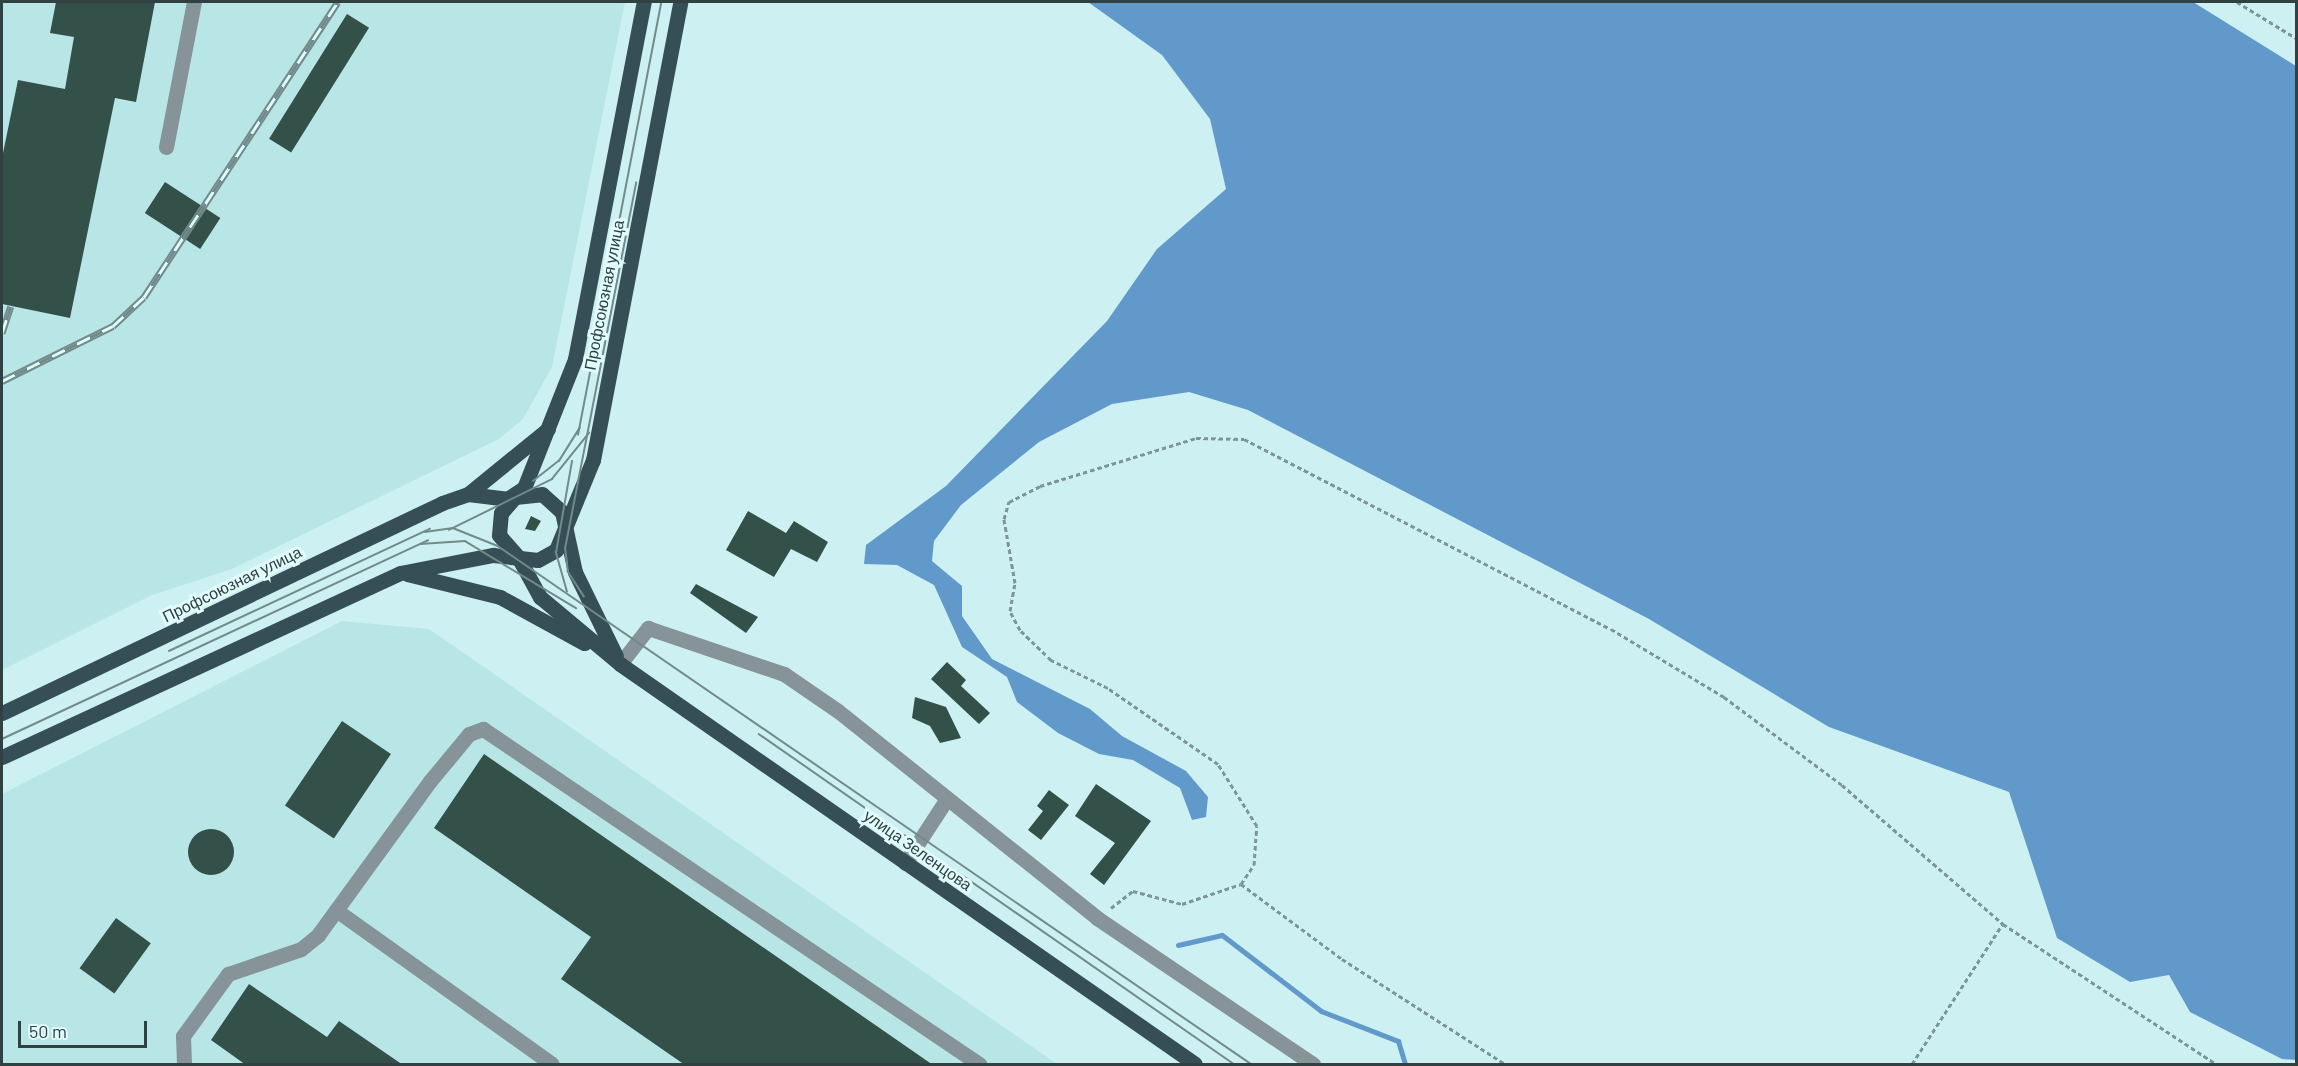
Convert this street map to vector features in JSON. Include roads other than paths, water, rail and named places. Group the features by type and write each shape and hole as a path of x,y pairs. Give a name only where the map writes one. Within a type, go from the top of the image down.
{"main road":[{"name":"Профсоюзная улица","path":"2,713 468,494 515,497 527,482 575,359 644,2"},
{"name":"Профсоюзная улица","path":"2,757 400,573 459,559 550,554 565,527 593,460 680,2"},
{"path":"468,494 550,427"},
{"path":"515,556 498,528 515,497 554,501 565,527"},
{"name":"улица Зеленцова","path":"565,527 583,594 620,664"},
{"name":"улица Зеленцова","path":"515,556 540,597 620,664 1195,1065"},
{"path":"400,573 500,597 620,664"}],"lane":[{"path":"166,147 194,2"},
{"path":"620,664 648,628 784,674 838,711 946,800 1097,918 1313,1065"},
{"path":"184,1065 183,1036 228,974 301,949 336,909 429,781 469,734 483,729 979,1065"},
{"path":"905,863 946,800"},
{"path":"336,909 552,1065"}],"water":[{"path":"1088,2 2193,2 2296,66 2296,1060 2282,1059 2190,1012 2169,975 2130,982 2057,938 2009,792 1829,727 1649,619 1248,410 1189,392 1112,404 1039,442 961,505 934,541 932,561 962,586 962,616 992,659 1090,709 1122,736 1186,771 1208,797 1206,817 1192,820 1180,788 1133,760 1099,754 1058,733 1017,702 1007,677 962,647 934,585 897,565 864,564 866,545 946,486 1107,321 1157,249 1226,189 1210,119 1162,55"}],"waterway":[{"path":"1178,945 1222,935 1321,1011 1398,1041 1405,1064"}],"tram line":[{"path":"578,435 661,2"},
{"path":"584,597 568,572 565,549 636,183"},
{"path":"533,481 559,461 580,428"},
{"path":"449,530 552,479 589,433"},
{"path":"567,592 556,553 572,461"},
{"path":"425,532 453,528 498,546 1251,1064"},
{"path":"169,651 430,529"},
{"path":"2,739 428,540"},
{"path":"420,544 465,541 576,608"},
{"path":"759,734 1234,1064"}],"railway":[{"path":"2,381 113,326 144,297 338,2"},
{"path":"2,333 11,306"}]}
